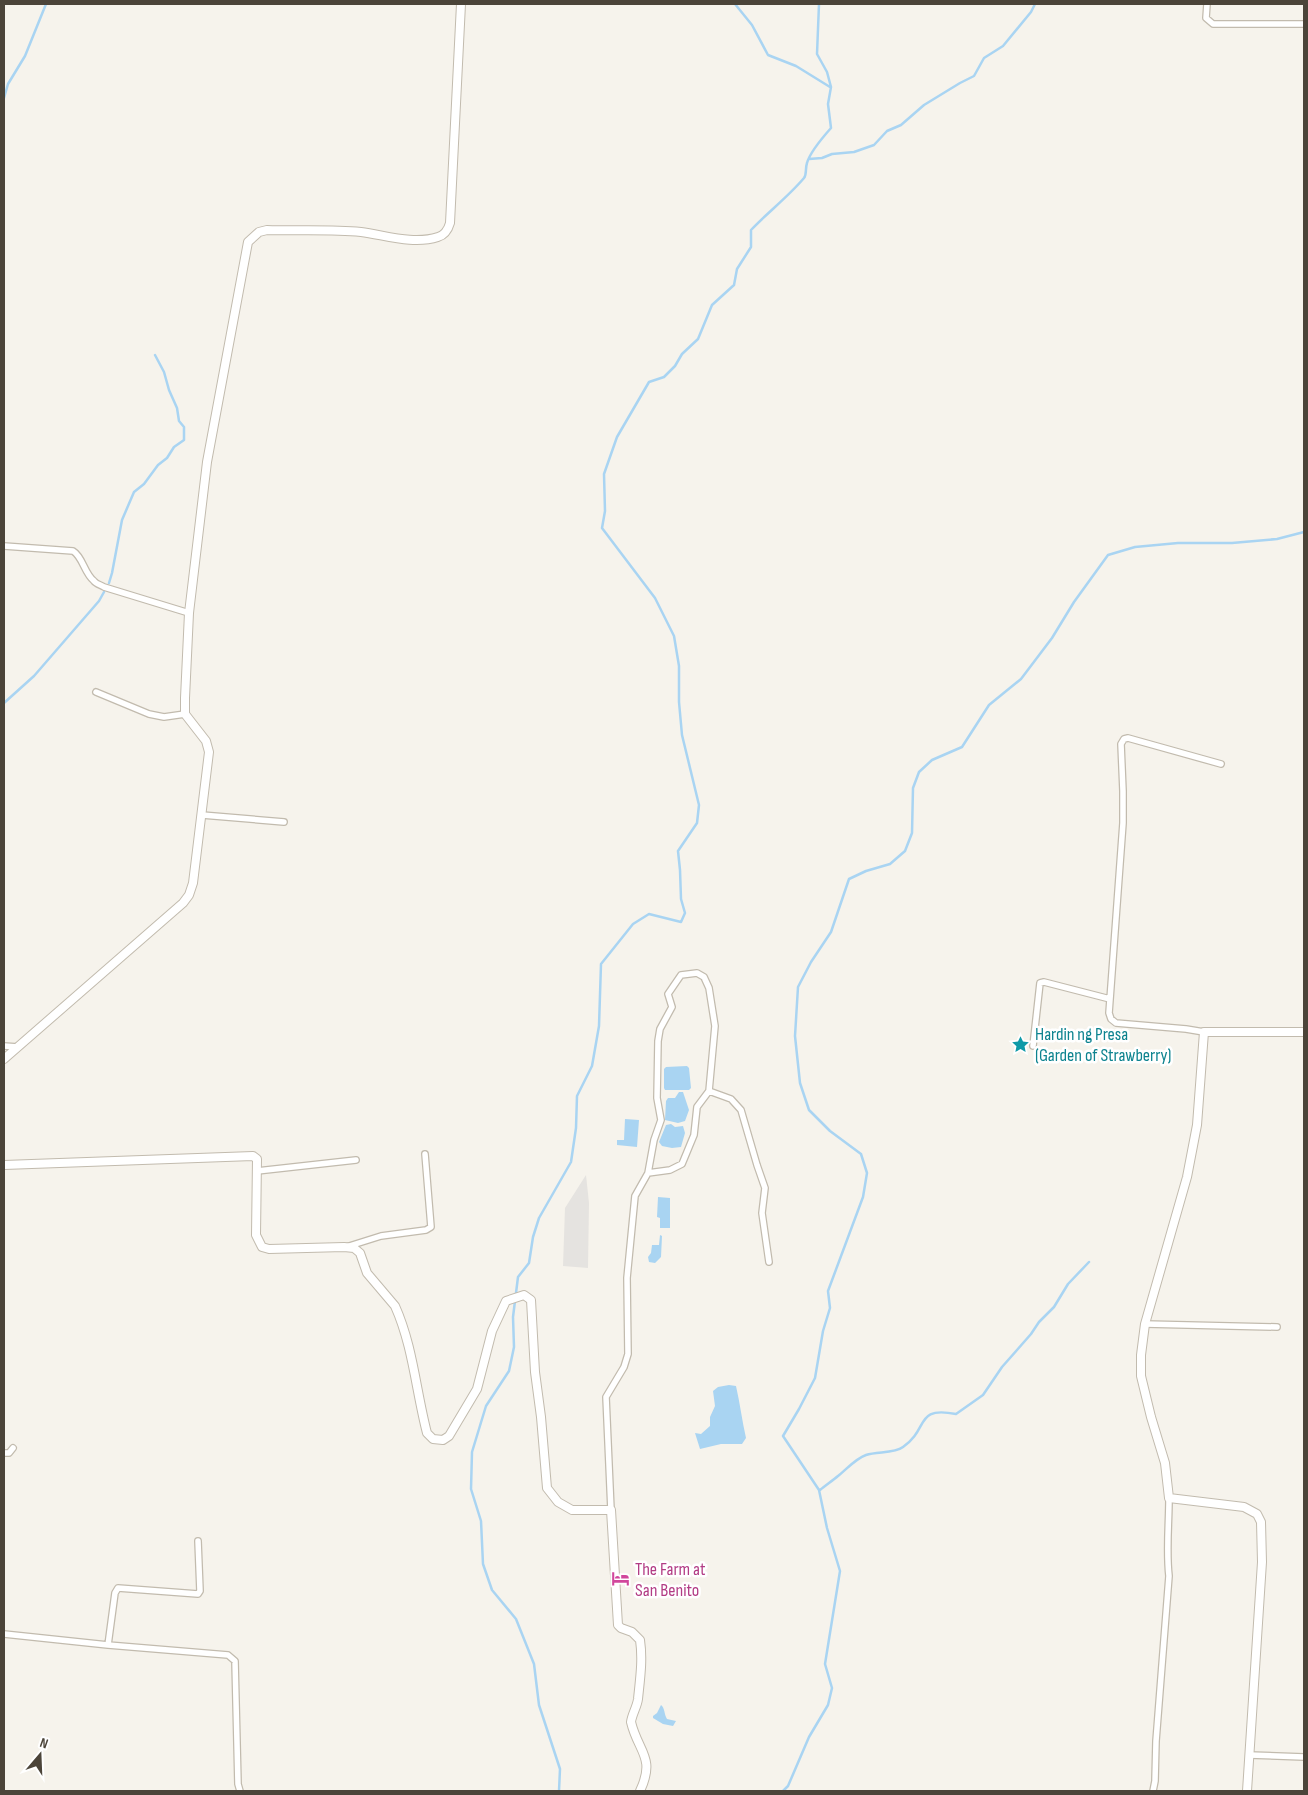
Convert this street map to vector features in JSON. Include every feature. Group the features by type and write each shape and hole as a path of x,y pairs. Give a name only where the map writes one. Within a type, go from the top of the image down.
{"street":[{"path":"4,1059 183,903 189,895 193,883 209,752 206,741 185,714 184,698 189,613 207,462 248,242 259,232 267,230 361,232 392,238 423,239 439,237 444,234 450,223 461,4"},
{"path":"1207,4 1206,18 1214,24 1304,24"},
{"path":"4,546 73,551 77,554 94,582 104,587 189,613"},
{"path":"96,692 149,714 164,717 185,714"},
{"path":"1221,764 1128,738 1124,739 1120,744 1123,823 1109,1013 1111,1019 1116,1023 1204,1032 1304,1032"},
{"path":"202,815 284,822"},
{"path":"640,1791 647,1773 646,1760 631,1722 638,1699 638,1687 642,1673 641,1646 640,1640 632,1632 618,1626 606,1397 624,1367 628,1354 627,1278 635,1196 648,1173 654,1140 661,1120 657,1098 660,1028 672,1007 668,994 681,975 697,973 704,977 709,988 715,1026 709,1091 697,1107 694,1135 682,1164 670,1170 648,1173"},
{"path":"1034,1046 1040,983 1044,982 1110,999"},
{"path":"1153,1791 1169,1576 1166,1556 1169,1531 1169,1498 1165,1463 1141,1376 1141,1355 1145,1324 1187,1177 1197,1125 1204,1032"},
{"path":"4,1046 18,1047"},
{"path":"709,1091 731,1099 741,1110 765,1188 762,1213 769,1262"},
{"path":"344,1247 381,1236 426,1230 431,1227 425,1154"},
{"path":"4,1165 253,1156 257,1159 256,1235 262,1247 269,1249 344,1247 354,1248 360,1253 367,1273 395,1306 410,1348 427,1433 433,1439 444,1440 449,1436 477,1389 492,1331 506,1300 524,1295 532,1300 535,1372 541,1417 546,1488 558,1502 572,1510 611,1510"},
{"path":"257,1171 356,1160"},
{"path":"1145,1324 1277,1327"},
{"path":"4,1453 10,1453 13,1448"},
{"path":"1169,1498 1244,1507 1257,1514 1260,1522 1262,1562 1247,1791"},
{"path":"108,1645 115,1593 118,1588 198,1594 200,1591 198,1541"},
{"path":"4,1634 228,1655 235,1661 238,1784 240,1791"},
{"path":"1249,1755 1304,1757"}],"shaded area":[{"path":"586,1175 589,1203 588,1268 563,1266 565,1208"}],"water":[{"path":"687,1066 689,1068 691,1088 689,1090 665,1090 664,1069 666,1067"},
{"path":"679,1092 683,1092 689,1110 685,1121 678,1123 665,1120 666,1101 668,1098 675,1098"},
{"path":"625,1119 639,1120 637,1147 617,1145 617,1140 624,1140"},
{"path":"671,1124 675,1127 683,1126 685,1133 681,1147 662,1146 659,1142 666,1125"},
{"path":"658,1197 670,1198 670,1228 660,1228 660,1218 657,1217"},
{"path":"660,1235 662,1236 661,1257 655,1263 649,1262 648,1257 651,1253 652,1245 659,1245"},
{"path":"736,1386 746,1438 742,1444 721,1444 700,1449 695,1433 701,1434 710,1426 710,1417 715,1406 713,1391 718,1387"},
{"path":"661,1705 667,1719 676,1721 673,1726 663,1724 653,1718"}],"waterway":[{"path":"4,98 8,84 25,56 46,4"},
{"path":"735,4 752,25 768,55 796,66 830,87"},
{"path":"559,1791 560,1769 539,1705 534,1664 516,1619 492,1590 483,1564 481,1521 471,1489 472,1452 486,1406 509,1371 514,1347 513,1317 518,1277 529,1263 533,1237 539,1218 571,1162 576,1128 577,1096 592,1066 599,1026 601,964 633,924 649,914 681,922 685,913 681,899 678,851 697,823 699,805 682,735 679,702 679,666 674,636 655,598 602,528 605,511 604,474 617,437 649,382 664,377 675,366 682,354 698,339 712,305 734,285 737,269 751,247 751,230 804,178 811,154 831,128 828,104 831,87 827,72 817,54 819,4"},
{"path":"809,159 854,152 874,145 887,131 901,125 924,105 974,76 984,58 1003,46 1031,12 1035,4"},
{"path":"109,583 122,520 134,492 144,484 174,447 184,440 184,427 179,421 177,408 164,372 155,355"},
{"path":"783,1791 788,1786 809,1737 828,1705 832,1688 825,1664 840,1571 827,1528 819,1490 783,1436 815,1378 823,1331 830,1308 828,1291 863,1197 867,1173 861,1154 830,1131 809,1110 800,1083 795,1036 798,987 811,962 831,932 849,879 866,871 890,864 905,851 912,833 913,788 919,772 932,760 962,747 989,705 1021,679 1052,638 1074,602 1108,555 1135,547 1178,543 1232,543 1277,539 1304,532"},
{"path":"4,703 34,676 99,601 104,592"},
{"path":"820,1490 862,1457 870,1454 895,1451 903,1447 917,1433 928,1416 943,1412 956,1414 983,1395 1002,1367 1039,1322 1054,1307 1068,1284 1089,1262"}],"place":[{"name":"Hardin ng Presa (Garden of Strawberry)","path":"1021,1044"},
{"name":"The Farm at San Benito","path":"621,1579"}]}
